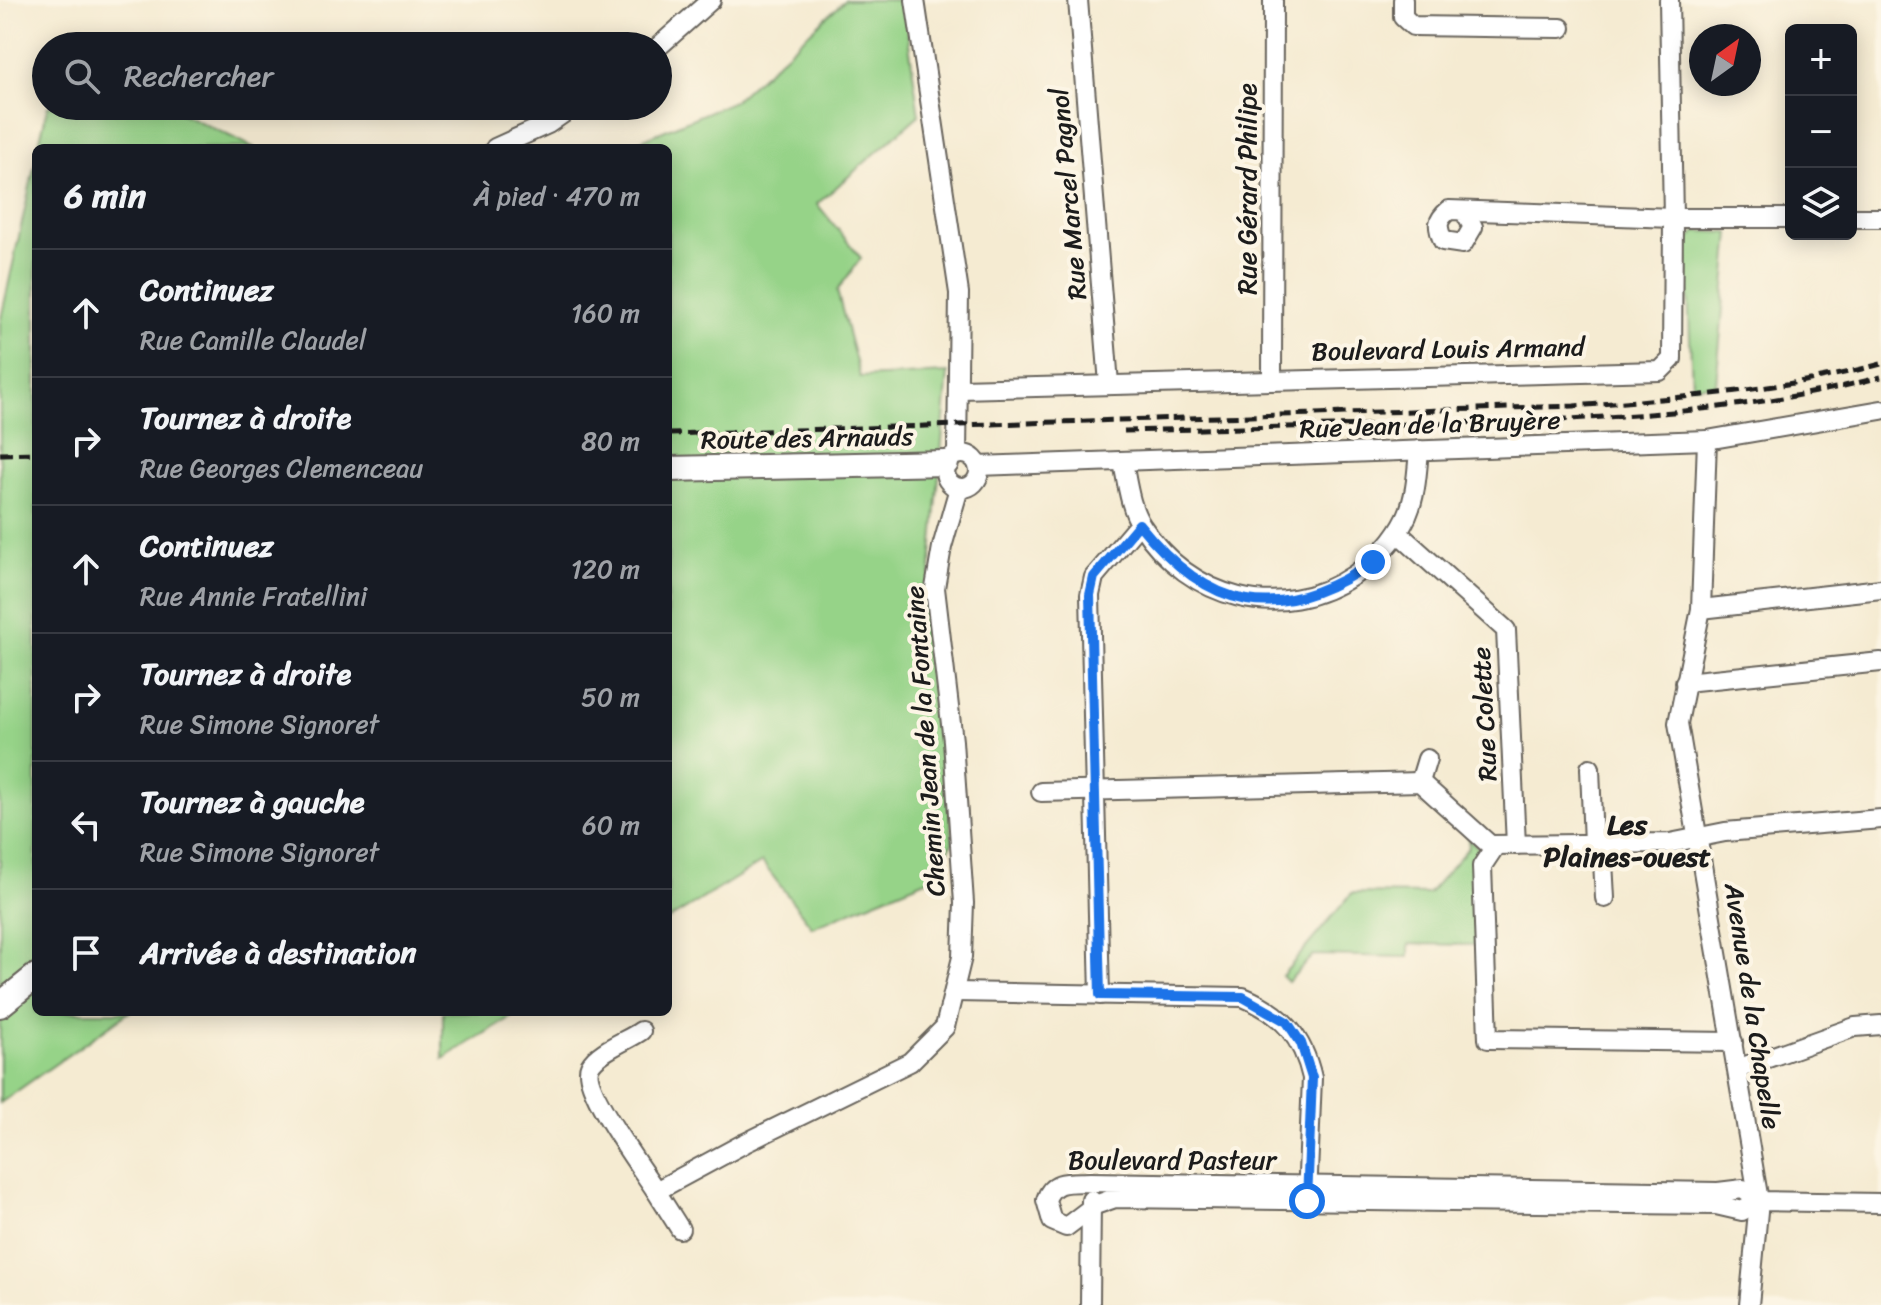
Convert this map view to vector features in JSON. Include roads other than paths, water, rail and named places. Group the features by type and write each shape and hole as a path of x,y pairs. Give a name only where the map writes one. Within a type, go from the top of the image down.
{"street":[{"path":"672,35 711,0"},
{"path":"915,0 959,293 960,389 948,481 959,488 975,482 978,466 971,456 952,459"},
{"name":"Rue Marcel Pagnol","path":"1078,0 1109,384"},
{"name":"Rue Gérard Philipe","path":"1272,379 1273,0"},
{"path":"1403,0 1403,17 1413,26 1561,28"},
{"name":"Boulevard Louis Armand","path":"960,389 1660,371 1672,359 1669,0"},
{"path":"504,144 554,120"},
{"path":"1464,211 1673,218 1785,218"},
{"path":"1857,218 1881,218"},
{"name":"Rue Jean de la Bruyère","path":"978,466 1707,440 1881,410"},
{"name":"Avenue de la Chapelle","path":"1707,440 1701,609 1678,723 1700,837 1759,1201 1749,1305"},
{"path":"1123,462 1139,524 1164,555 1190,577 1242,600 1280,602 1315,595 1344,582 1373,562 1398,533 1412,500 1419,450"},
{"name":"Route des Arnauds","path":"672,469 952,459"},
{"name":"Chemin Jean de la Fontaine","path":"656,1191 745,1143 910,1062 945,1027 962,957 964,903 953,741 935,588 942,547 959,488"},
{"path":"1100,995 1091,586 1094,577 1139,524"},
{"name":"Rue Colette","path":"1398,533 1506,630 1516,845"},
{"path":"1701,609 1881,589"},
{"path":"1685,682 1881,662"},
{"path":"1420,782 1427,759"},
{"path":"1590,768 1605,898"},
{"path":"1041,792 1420,782 1490,845 1670,843 1700,837 1881,819"},
{"path":"1496,845 1482,866 1488,1039 1733,1042"},
{"path":"0,1005 32,979"},
{"path":"955,992 1243,997 1287,1022 1301,1043 1312,1078 1308,1194"},
{"path":"1737,1069 1855,1027 1881,1025"},
{"path":"641,1031 600,1056 590,1065 588,1073 601,1106 680,1229"},
{"path":"1090,1305 1091,1182"},
{"name":"Boulevard Pasteur","path":"1308,1194 1091,1182 1054,1186 1046,1200 1049,1214 1058,1226 1075,1224 1091,1208 1115,1198 1718,1192 1743,1189 1759,1201 1881,1203"}],"railway":[{"path":"672,434 1574,406 1767,387 1881,364"},
{"path":"1124,431 1614,416 1722,407 1881,377"},
{"path":"0,454 32,453"}],"district":[{"name":"Les Plaines-ouest","path":"1627,840"}]}
